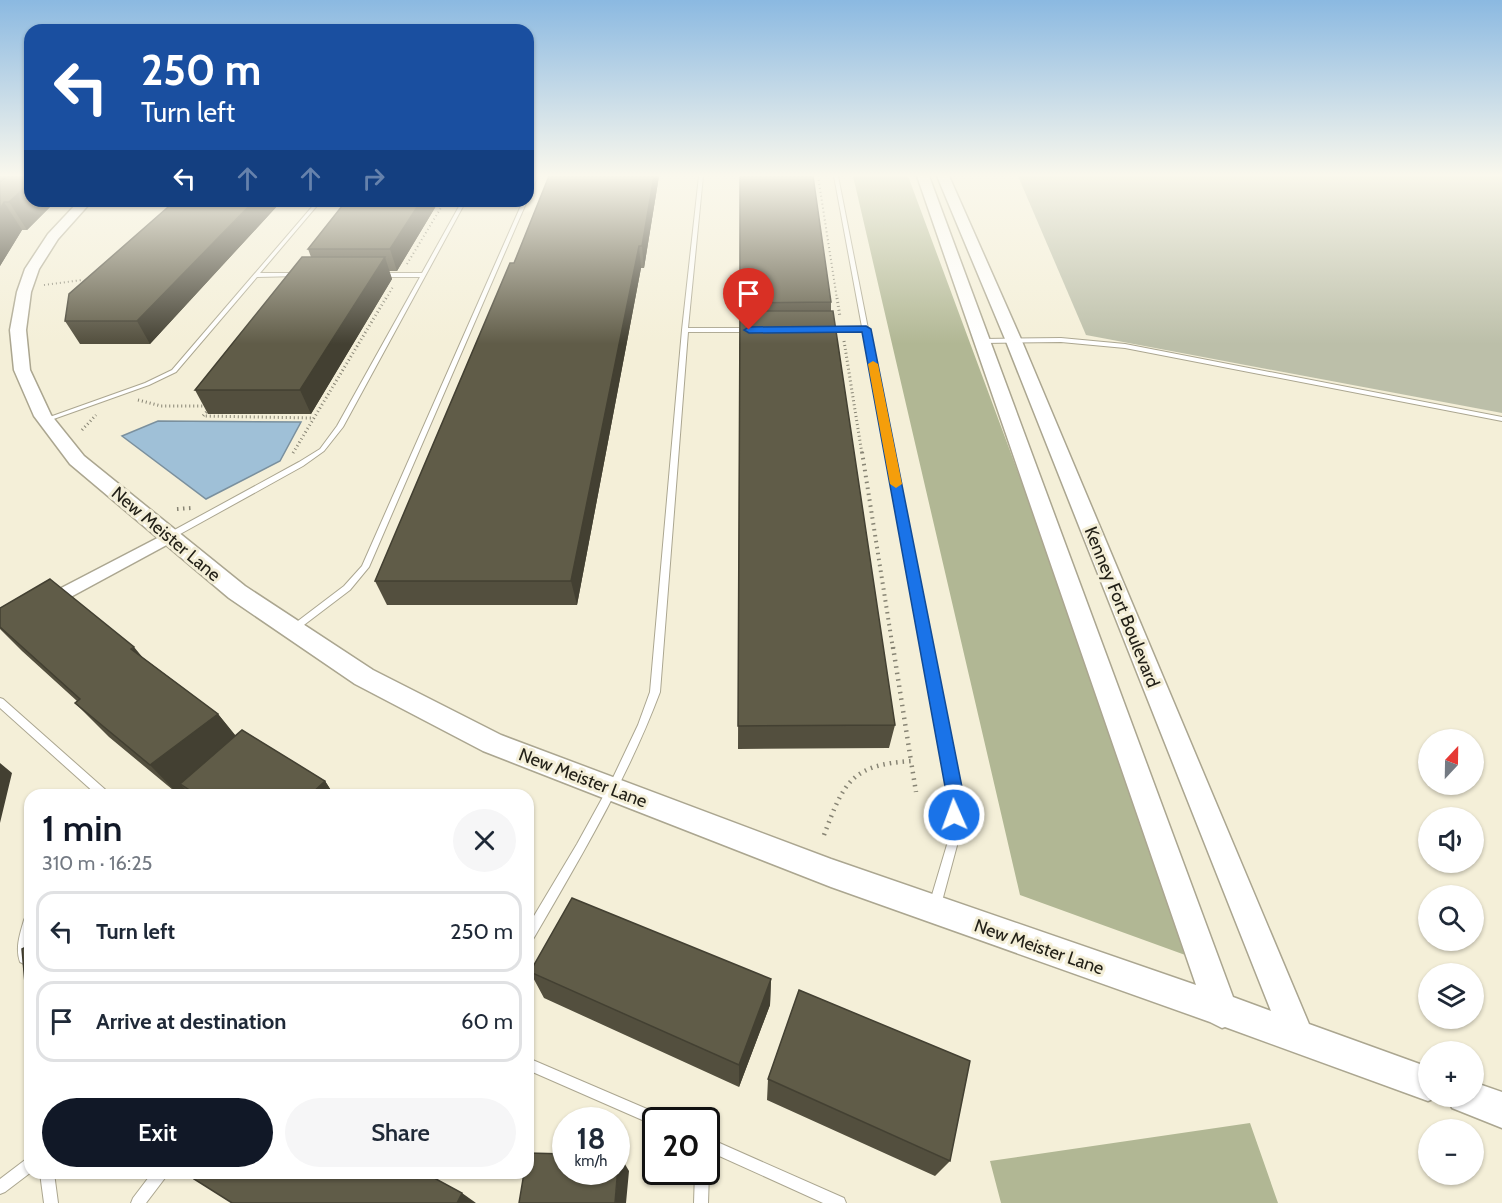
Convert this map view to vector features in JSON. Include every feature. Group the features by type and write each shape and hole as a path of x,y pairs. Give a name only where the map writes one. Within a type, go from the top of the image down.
{"street":[{"name":"New Meister Lane","path":"57,232 32,269 24,292 18,330 22,370 46,420 77,460 237,592 364,677 492,743 831,873 1418,1080"},
{"path":"942,232 1222,1011"},
{"name":"Kenney Fort Boulevard","path":"967,232 1299,1039"},
{"path":"31,612 169,537"},
{"path":"1484,1103 1502,1110"}],"lane":[{"path":"46,420 147,384 174,371 292,232"},
{"path":"169,537 322,450 340,427 446,232"},
{"path":"292,629 347,588 365,567 511,232"},
{"path":"534,927 614,789 640,734 655,692 695,232"},
{"path":"847,232 954,792 954,838 934,910"},
{"path":"256,275 300,275"},
{"path":"378,275 422,275"},
{"path":"821,329 866,329"},
{"path":"685,330 753,330"},
{"path":"982,341 1013,339 1096,342 1155,351 1502,419"},
{"path":"0,702 97,789"},
{"path":"90,789 92,785"},
{"path":"24,942 24,958"},
{"path":"534,1067 642,1114"},
{"path":"720,1150 825,1200 839,1203"},
{"path":"0,1187 24,1169"},
{"path":"47,1179 51,1203"},
{"path":"138,1203 156,1179"},
{"path":"701,1203 702,1185"}],"path":[{"path":"405,268 426,232"},
{"path":"827,232 840,318 830,318"},
{"path":"44,285 82,280"},
{"path":"292,454 396,282"},
{"path":"833,341 845,341 916,792"},
{"path":"131,400 139,399 161,406 212,406 203,416 313,418"},
{"path":"82,430 99,412"},
{"path":"177,509 195,508"},
{"path":"824,835 841,792 852,777 866,768 886,761 910,760"}],"green space":[{"path":"866,232 929,232 1199,960 1020,895"},
{"path":"1042,232 1502,232 1502,413 1086,335"},
{"path":"1250,1123 1278,1203 1001,1203 990,1161"}],"water":[{"path":"158,421 301,422 280,461 206,499 122,436"}],"building":[{"path":"140,232 224,232 137,321 65,321 69,294"},
{"path":"321,232 401,232 390,249 308,249"},
{"path":"526,232 644,232 642,246 639,246 571,581 375,581 510,263 514,263"},
{"path":"740,232 821,232 831,302 740,303"},
{"path":"302,257 385,257 300,390 195,390"},
{"path":"740,311 833,311 895,725 738,726"},
{"path":"50,579 134,647 131,649 218,714 150,765 75,703 80,699 0,627 0,608"},
{"path":"242,730 325,781 316,789 188,789 180,784"},
{"path":"572,898 771,979 739,1065 534,974 534,965"},
{"path":"24,948 24,972 22,949"},
{"path":"799,990 970,1061 950,1161 768,1079"},
{"path":"534,1153 552,1154 552,1185 616,1185 615,1203 519,1203 523,1179 534,1179"},
{"path":"194,1179 436,1179 462,1193 457,1203 232,1203"}],"slow traffic":[{"path":"873,364 896,484"}],"route":[{"path":"749,330 866,329 954,792 954,815"}]}
